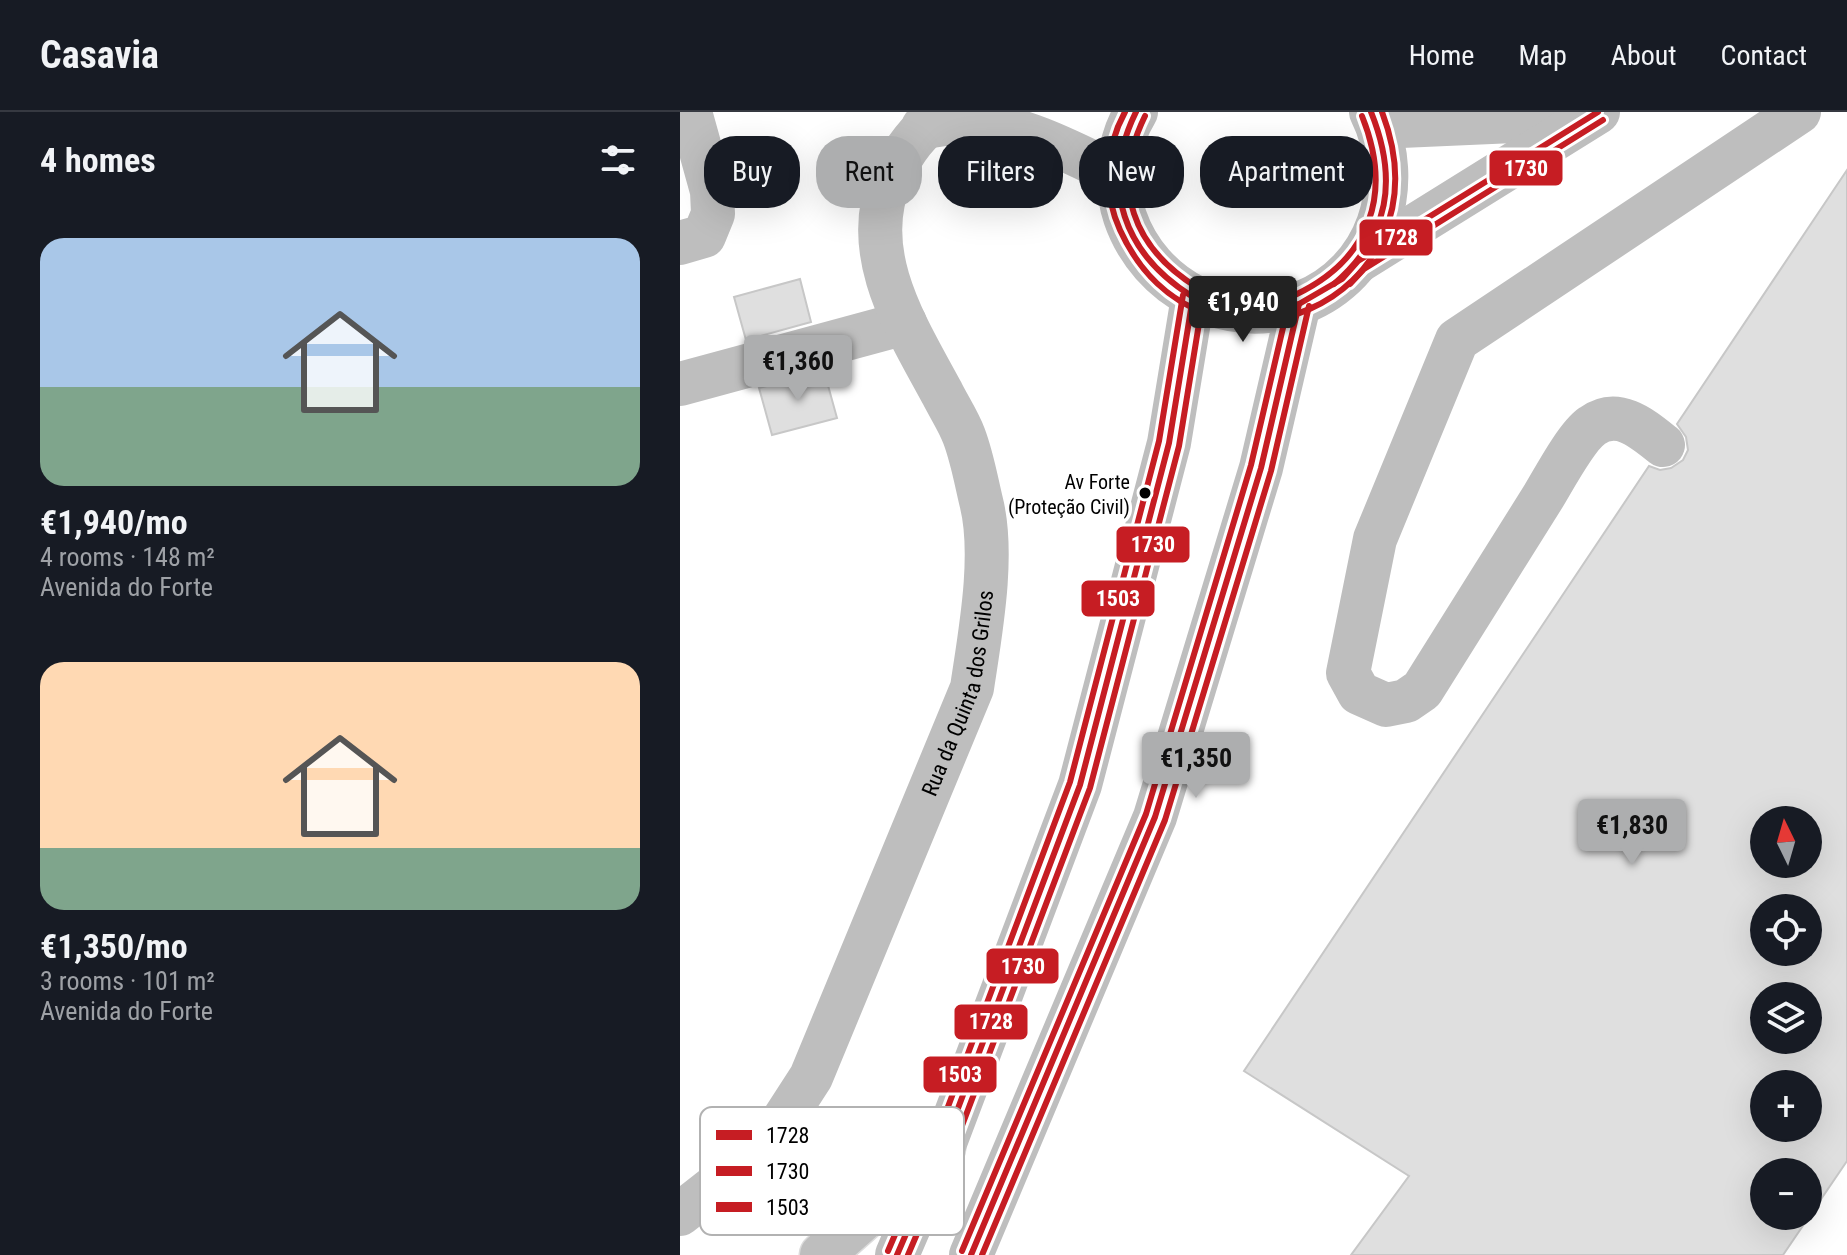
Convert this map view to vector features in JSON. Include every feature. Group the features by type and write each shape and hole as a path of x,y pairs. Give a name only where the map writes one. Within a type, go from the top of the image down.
{"main road":[{"path":"680,243 704,236 713,214 712,191 690,112"},
{"path":"1126,136 1136,112"},
{"path":"1663,445 1639,426 1622,419 1608,419 1592,426 1556,476 1422,690 1406,701 1386,705 1359,693 1348,673 1375,539 1457,340 1799,112"},
{"path":"1122,208 1131,234 1146,260 1167,281 1193,297 1227,309 1264,311 1299,304 1342,279 1377,231 1387,197 1387,160 1375,119 1593,115"},
{"path":"1358,261 1593,115"},
{"name":"Rua da Quinta dos Grilos","path":"792,1107 811,1077 972,688 981,626 985,572 983,505 964,435 895,299 882,252 884,193 900,158 933,119 990,125 1052,144 1079,157"},
{"path":"958,1107 1080,785 1169,443 1193,297"},
{"path":"971,1255 1155,817 1261,468 1299,304"},
{"path":"680,384 905,323"},
{"name":"Rua da Quinta dos Grilos","path":"680,1214 700,1198"},
{"path":"822,1255 845,1235"},
{"path":"897,1255 906,1235"}],"building":[{"path":"1847,170 1847,1161 1822,1198 1822,1158 1750,1158 1750,1230 1800,1230 1783,1255 1351,1255 1409,1176 1244,1071 1649,466 1660,470 1671,468 1683,460 1688,450 1686,437 1677,424"},
{"path":"800,279 811,322 746,340 734,297"},
{"path":"824,371 837,418 772,435 759,388"}],"transit line":[{"name":"1730","path":"1125,112 1113,140 1109,171 1111,201 1120,230 1158,284 1205,313 1258,321 1309,309 1353,280 1383,236 1395,179 1382,112"},
{"name":"1728","path":"1136,112 1125,140 1120,166 1120,192 1125,216 1135,239 1150,260 1169,280 1193,297"},
{"name":"1728","path":"1334,284 1353,266 1367,246 1384,205 1384,160 1371,112"},
{"name":"1728","path":"1299,304 1342,279 1358,261 1598,112"},
{"name":"1503","path":"1145,116 1129,167 1129,191 1134,214 1143,235 1157,254 1198,288"},
{"name":"1503","path":"1295,295 1342,263 1358,243 1369,221 1375,171 1362,116"},
{"name":"1730","path":"1350,284 1364,269 1603,120"},
{"name":"1503","path":"948,1107 1070,782 1159,441 1183,295"},
{"name":"1728","path":"958,1107 1080,785 1169,443 1193,297"},
{"name":"1730","path":"964,1120 1090,788 1179,446 1203,299"},
{"name":"1503","path":"962,1251 1146,814 1251,465 1289,302"},
{"name":"1728","path":"971,1255 1155,817 1261,468 1299,304"},
{"name":"1730","path":"982,1255 1165,820 1271,471 1309,306"},
{"name":"1503","path":"888,1251 895,1235"},
{"name":"1728","path":"897,1255 906,1235"},
{"name":"1730","path":"908,1255 917,1235"}],"place":[{"name":"Av Forte (Proteção Civil)","path":"1145,493"}]}
